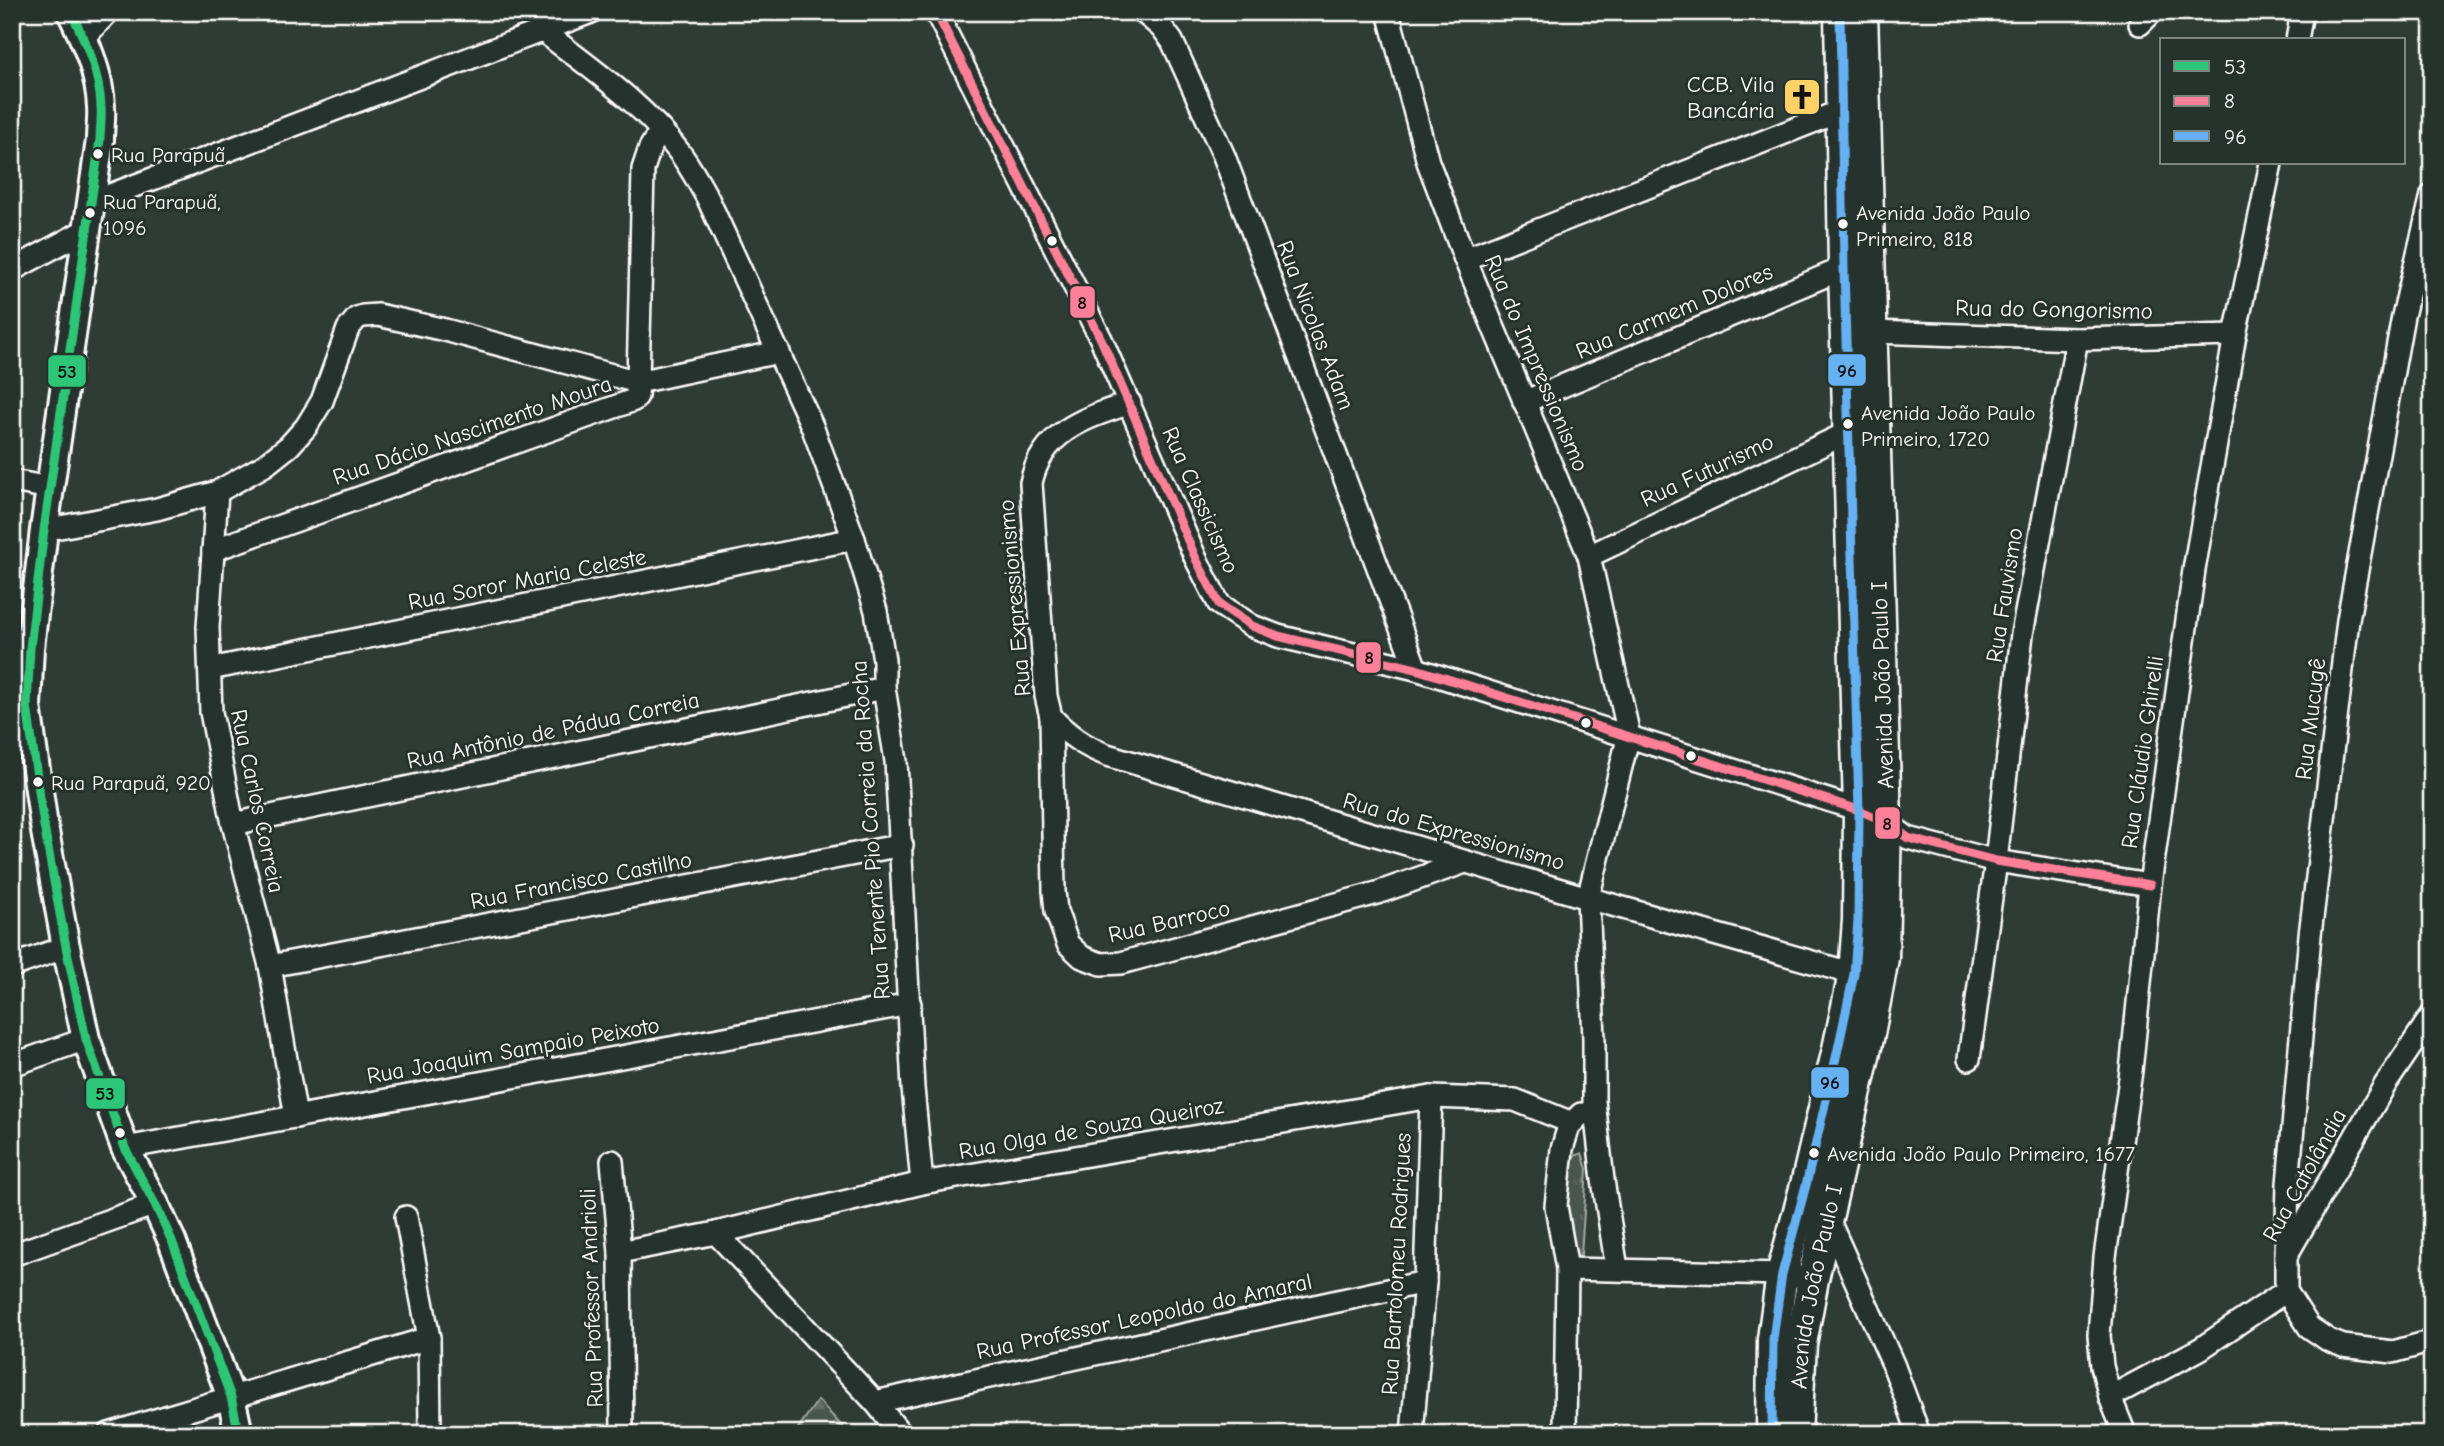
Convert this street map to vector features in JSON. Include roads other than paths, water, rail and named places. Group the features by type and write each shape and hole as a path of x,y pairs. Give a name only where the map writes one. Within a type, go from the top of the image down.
{"main road":[{"name":"Avenida João Paulo I","path":"1772,1434 1773,1339 1782,1274 1806,1185 1854,974 1858,920 1859,810 1840,12"},
{"name":"Avenida João Paulo I","path":"1796,1434 1801,1344 1883,958 1886,822 1862,12"},
{"path":"1854,974 1860,982 1865,1013 1858,1083"}],"street":[{"path":"71,12 84,38 102,105 100,140 20,708 35,771 66,947 86,1039 125,1148 155,1204 232,1397 239,1434"},
{"path":"84,38 108,12"},
{"path":"92,202 591,12"},
{"name":"Rua Classicismo","path":"936,12 1049,233 1129,403 1196,559 1219,604 1252,626 1278,636 1416,669 1629,735 1859,810 1886,822 1908,838 1996,861 2150,885"},
{"name":"Rua Nicolas Adam","path":"1143,12 1163,29 1172,41 1224,156 1416,669"},
{"name":"Rua do Impressionismo","path":"1388,12 1428,162 1465,259 1589,556 1629,735"},
{"path":"2297,38 2302,12"},
{"name":"Rua Tenente Pio Correia da Rocha","path":"543,31 615,88 661,130 693,172 708,199 812,426 854,539 876,611 884,660 884,688 896,761 913,1088 922,1183"},
{"path":"1465,259 1843,110"},
{"path":"44,530 157,509 217,492 265,465 289,446 306,427 322,401 348,329 357,318 363,316 378,315 445,330 638,382 642,178 650,148 661,130"},
{"name":"Rua Cláudio Ghirelli","path":"2125,1434 2110,1397 2102,1366 2101,1301 2105,1257 2131,1071 2150,885 2194,570 2235,335 2271,164"},
{"name":"Rua Mucugê","path":"2286,1256 2288,1184 2310,935 2348,620 2403,316 2432,195"},
{"path":"12,270 86,230"},
{"name":"Rua Carmem Dolores","path":"1524,402 1844,268"},
{"name":"Rua do Gongorismo","path":"1872,332 2077,339 2235,335"},
{"name":"Rua Fauvismo","path":"1969,1059 1996,861 2022,634 2077,339"},
{"name":"Rua Dácio Nascimento Moura","path":"213,550 628,404 637,396 638,382 779,352"},
{"name":"Rua Expressionismo","path":"1051,717 1046,696 1031,483 1034,469 1045,450 1074,424 1129,403"},
{"name":"Rua Futurismo","path":"1589,556 1849,432"},
{"path":"12,481 50,488"},
{"name":"Rua Carlos Correia","path":"217,492 208,627 211,712 233,824 270,966 296,1117"},
{"name":"Rua Soror Maria Celeste","path":"210,669 854,539"},
{"name":"Rua Antônio de Pádua Correia","path":"233,824 884,688"},
{"name":"Rua do Expressionismo","path":"1051,717 1067,734 1107,755 1854,974"},
{"name":"Rua Barroco","path":"1051,717 1056,911 1068,944 1082,957 1101,964 1144,958 1351,900 1465,862"},
{"path":"1617,1269 1594,1101 1588,898 1629,735"},
{"name":"Rua Francisco Castilho","path":"270,966 902,845"},
{"path":"12,966 66,947"},
{"name":"Rua Joaquim Sampaio Peixoto","path":"125,1148 909,1004"},
{"name":"Rua Catolândia","path":"2286,1291 2286,1256 2385,1085 2432,1015"},
{"path":"12,1065 86,1039"},
{"name":"Rua Olga de Souza Queiroz","path":"620,1252 716,1233 922,1183 1431,1097 1515,1100 1573,1123"},
{"name":"Rua Bartolomeu Rodrigues","path":"1412,1434 1425,1282 1431,1097"},
{"path":"1566,1434 1567,1269 1556,1206 1562,1149 1569,1126 1594,1101"},
{"name":"Rua Professor Andrioli","path":"612,1161 620,1252 622,1434"},
{"path":"12,1255 155,1204"},
{"path":"406,1217 429,1338 430,1434"},
{"path":"1828,1219 1893,1364 1919,1434"},
{"path":"716,1233 875,1402 901,1434"},
{"path":"1567,1269 1782,1274 1813,1279"},
{"name":"Rua Professor Leopoldo do Amaral","path":"875,1402 1425,1282"},
{"path":"2110,1397 2200,1349 2286,1291 2309,1327 2343,1346 2393,1352 2432,1341"},
{"path":"109,1434 429,1338"}],"place":[{"name":"CCB. Vila Bancária","path":"1802,97"},
{"name":"Rua Parapuã","path":"98,154"},
{"name":"Rua Parapuã, 1096","path":"90,213"},
{"name":"Avenida João Paulo Primeiro, 818","path":"1843,224"},
{"name":"Avenida João Paulo Primeiro, 1720","path":"1848,424"},
{"name":"Rua Parapuã, 920","path":"38,782"},
{"name":"Avenida João Paulo Primeiro, 1677","path":"1814,1153"}]}
